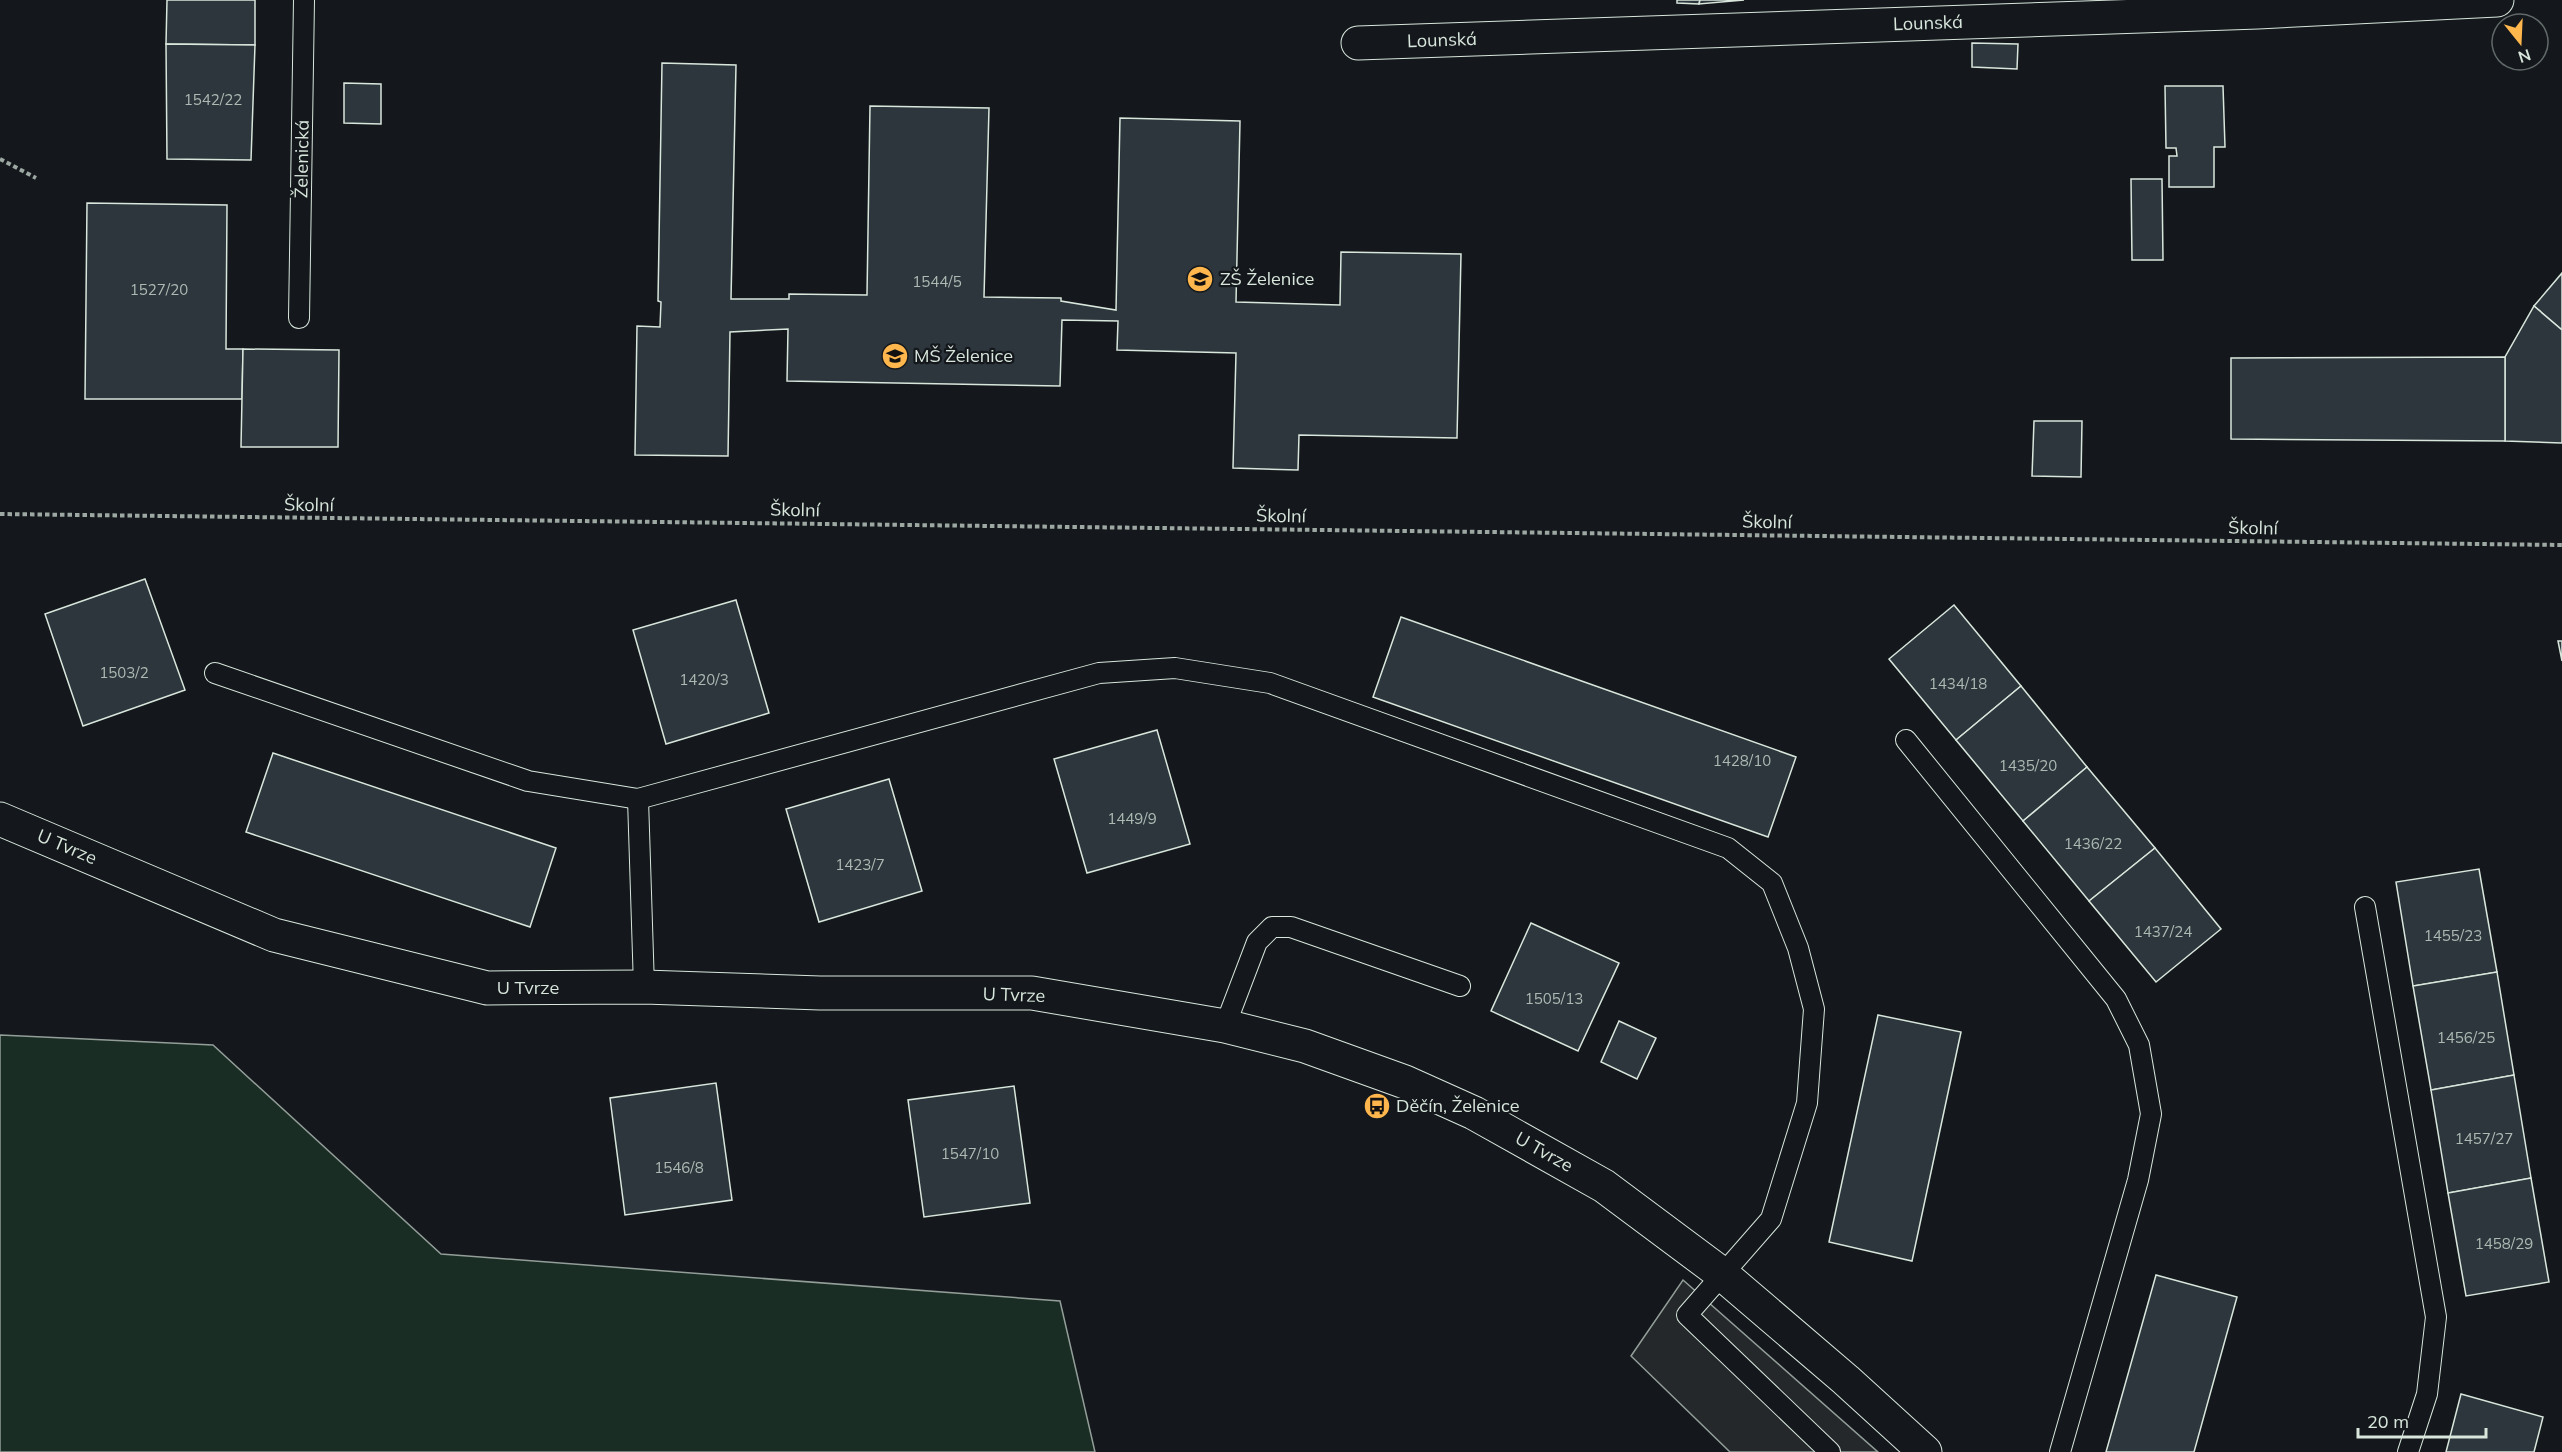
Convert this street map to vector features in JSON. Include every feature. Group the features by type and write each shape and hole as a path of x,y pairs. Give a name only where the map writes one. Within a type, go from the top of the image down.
{"street":[{"name":"Lounská","path":"1358,43 2257,6 2497,0"},
{"name":"U Tvrze","path":"0,819 274,935 487,988 644,987 820,993 1032,993 1226,1026 1305,1046 1405,1082 1474,1113 1604,1186 1722,1274 1846,1380 1925,1452"}],"lane":[{"name":"Želenická","path":"299,318 304,0"},
{"path":"215,673 528,781 638,799 1099,673 1175,668 1270,683 1728,848 1772,884 1798,948 1814,1009 1807,1103 1771,1219 1687,1315 1830,1452"},
{"path":"1906,740 2116,999 2139,1045 2151,1114 2138,1180 2060,1452"},
{"path":"638,799 644,987"},
{"path":"2365,907 2436,1317 2427,1394 2408,1452"},
{"path":"1226,1026 1257,942 1272,927 1291,927 1460,986"}],"path":[{"path":"0,159 36,178"},
{"name":"Školní","path":"0,514 2562,545"}],"green space":[{"path":"0,1035 213,1045 441,1254 1060,1301 1095,1452 0,1452"}],"shaded area":[{"path":"1683,1280 1878,1452 1730,1452 1631,1356"}],"building":[{"path":"167,0 255,0 255,45 166,44"},
{"path":"1677,0 1700,0 1699,4 1677,3"},
{"path":"1700,0 1744,0 1699,4"},
{"path":"1972,43 2018,44 2017,69 1972,67"},
{"path":"166,44 255,45 251,160 167,159"},
{"path":"662,63 736,65 731,299 789,299 789,294 867,295 870,106 989,108 984,297 1061,298 1061,301 1116,310 1120,118 1240,121 1236,302 1340,305 1341,252 1461,254 1457,438 1299,435 1298,470 1233,468 1236,353 1117,350 1118,321 1062,320 1060,386 787,381 788,329 730,332 728,456 635,455 637,326 660,327 661,302 658,301"},
{"path":"344,83 381,84 381,124 344,123"},
{"path":"2165,86 2223,86 2225,147 2214,147 2214,187 2169,187 2169,156 2177,156 2176,148 2166,148"},
{"path":"2131,179 2162,179 2163,260 2132,260"},
{"path":"87,203 227,205 226,349 243,349 242,399 85,399"},
{"path":"2562,273 2562,330 2534,306"},
{"path":"2534,306 2562,330 2562,443 2505,441 2505,357"},
{"path":"243,349 339,350 338,447 241,447"},
{"path":"2505,357 2505,441 2231,439 2231,358"},
{"path":"2034,421 2082,421 2081,477 2032,476"},
{"path":"145,579 185,690 83,726 45,614"},
{"path":"736,600 769,713 666,744 633,630"},
{"path":"1954,605 2021,686 1956,740 1889,659"},
{"path":"1401,617 1796,757 1768,837 1373,697"},
{"path":"2558,641 2562,641 2562,661"},
{"path":"2021,686 2087,767 2023,821 1956,740"},
{"path":"1157,730 1190,844 1087,873 1054,759"},
{"path":"273,753 556,848 530,927 246,832"},
{"path":"2087,767 2155,848 2089,901 2023,821"},
{"path":"889,779 922,891 819,922 786,809"},
{"path":"2155,848 2221,929 2156,982 2089,901"},
{"path":"2479,869 2497,972 2413,986 2396,882"},
{"path":"1531,923 1619,963 1578,1051 1491,1011"},
{"path":"2497,972 2514,1075 2431,1090 2413,986"},
{"path":"1878,1015 1961,1032 1912,1261 1829,1242"},
{"path":"1619,1021 1656,1038 1637,1079 1601,1062"},
{"path":"2514,1075 2531,1178 2448,1193 2431,1090"},
{"path":"716,1083 732,1200 625,1215 610,1098"},
{"path":"1014,1086 1030,1203 924,1217 908,1100"},
{"path":"2531,1178 2549,1282 2466,1296 2448,1193"},
{"path":"2156,1275 2237,1297 2194,1452 2106,1452"},
{"path":"2461,1394 2543,1417 2534,1452 2446,1452"}],"place":[{"name":"ZŠ Želenice","path":"1200,279"},
{"name":"MŠ Želenice","path":"895,356"},
{"name":"Děčín, Želenice","path":"1377,1106"}]}
